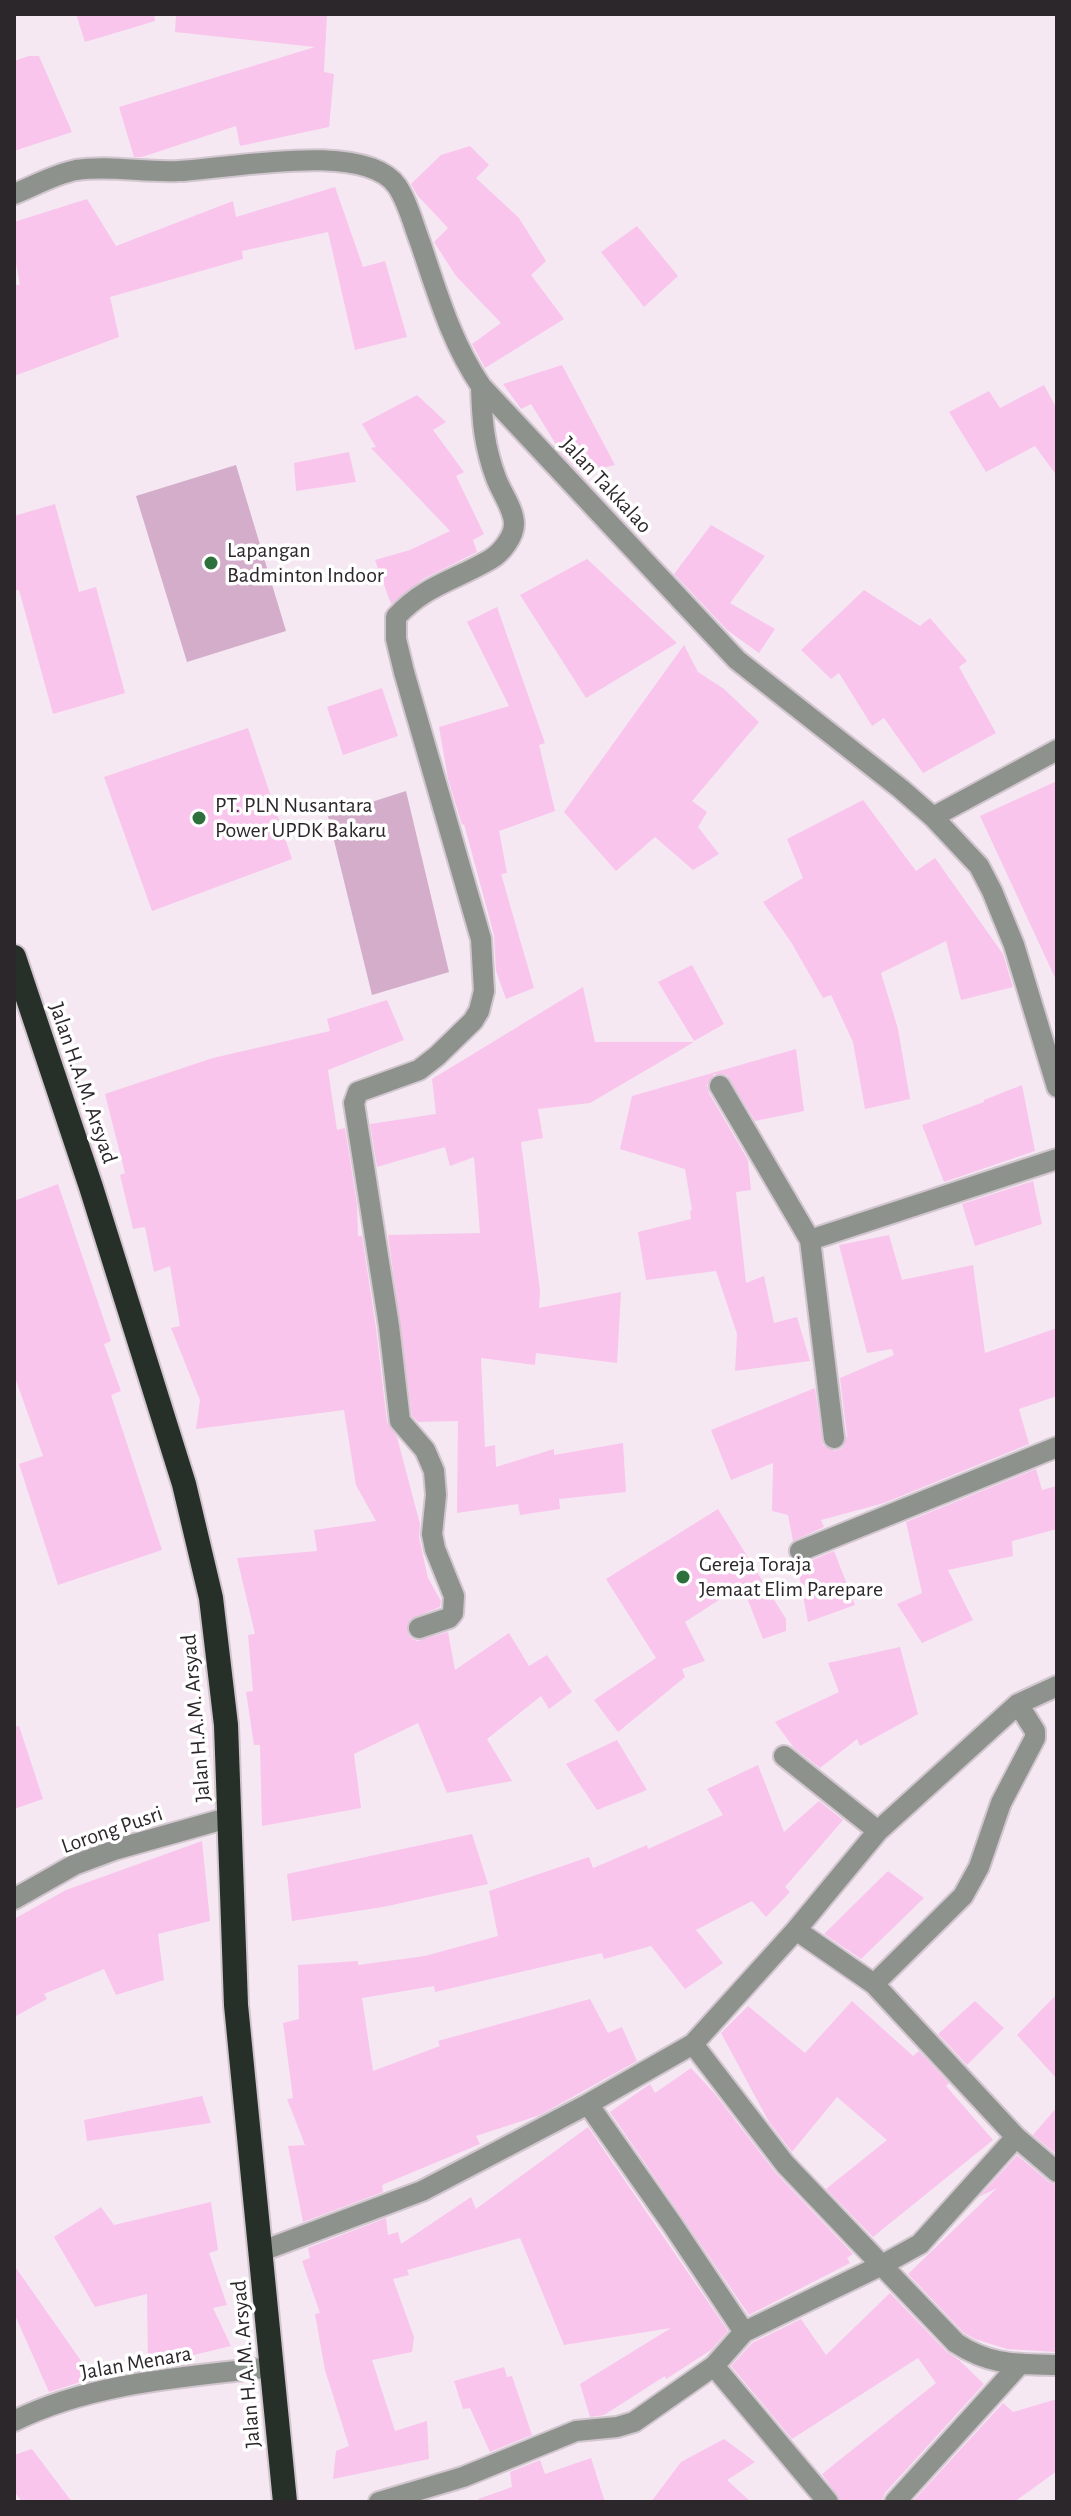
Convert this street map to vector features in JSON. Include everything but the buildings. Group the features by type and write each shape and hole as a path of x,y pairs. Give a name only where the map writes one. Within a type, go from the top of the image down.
{"highway":[{"name":"Jalan H.A.M. Arsyad","path":"14,957 91,1187 184,1484 211,1598 226,1725 236,2005 285,2502"}],"street":[{"name":"Jalan Takkalao","path":"14,194 77,170 176,171 285,160 354,163 369,166 389,178 397,186 408,209 448,324 481,386 737,660 933,817 979,866 1014,945 1057,1087"},
{"path":"419,1628 449,1618 453,1613 454,1596 432,1534 436,1495 434,1471 425,1450 400,1421 389,1326 354,1103 358,1092 419,1070 428,1063 473,1021 482,1002 481,939 396,639 396,617 418,596 436,584 495,557 513,533 513,517 498,484 482,429 481,386"},
{"path":"933,817 1057,750"},
{"path":"720,1086 810,1240 834,1438"},
{"path":"810,1240 1057,1159"},
{"path":"800,1551 1057,1447"},
{"path":"262,2251 422,2191 588,2104 693,2044 796,1930 878,1831 1018,1704 1057,1686"},
{"path":"874,1984 963,1896 979,1867 1001,1803 1034,1745 1035,1731 1018,1704"},
{"path":"784,1756 878,1831"},
{"name":"Lorong Pusri","path":"14,1899 74,1865 117,1849 231,1817"},
{"path":"796,1930 874,1984 1016,2137 1057,2172"},
{"path":"693,2044 785,2164 956,2343 975,2356 1000,2364 1057,2365"},
{"path":"588,2104 744,2332"},
{"path":"379,2502 463,2477 576,2431 634,2422 714,2366 744,2332 920,2244 1016,2137"},
{"path":"895,2502 1020,2364"},
{"path":"714,2366 828,2502"},
{"name":"Jalan Menara","path":"14,2421 45,2406 134,2383 272,2367"}],"shaded area":[{"name":"Lapangan Badminton Indoor","path":"236,465 286,631 187,662 136,496"},
{"path":"406,791 449,972 372,995 328,816"}],"place":[{"name":"Lapangan Badminton Indoor","path":"211,563"},
{"name":"PT. PLN Nusantara Power UPDK Bakaru","path":"199,818"},
{"name":"Gereja Toraja Jemaat Elim Parepare","path":"683,1577"}]}
